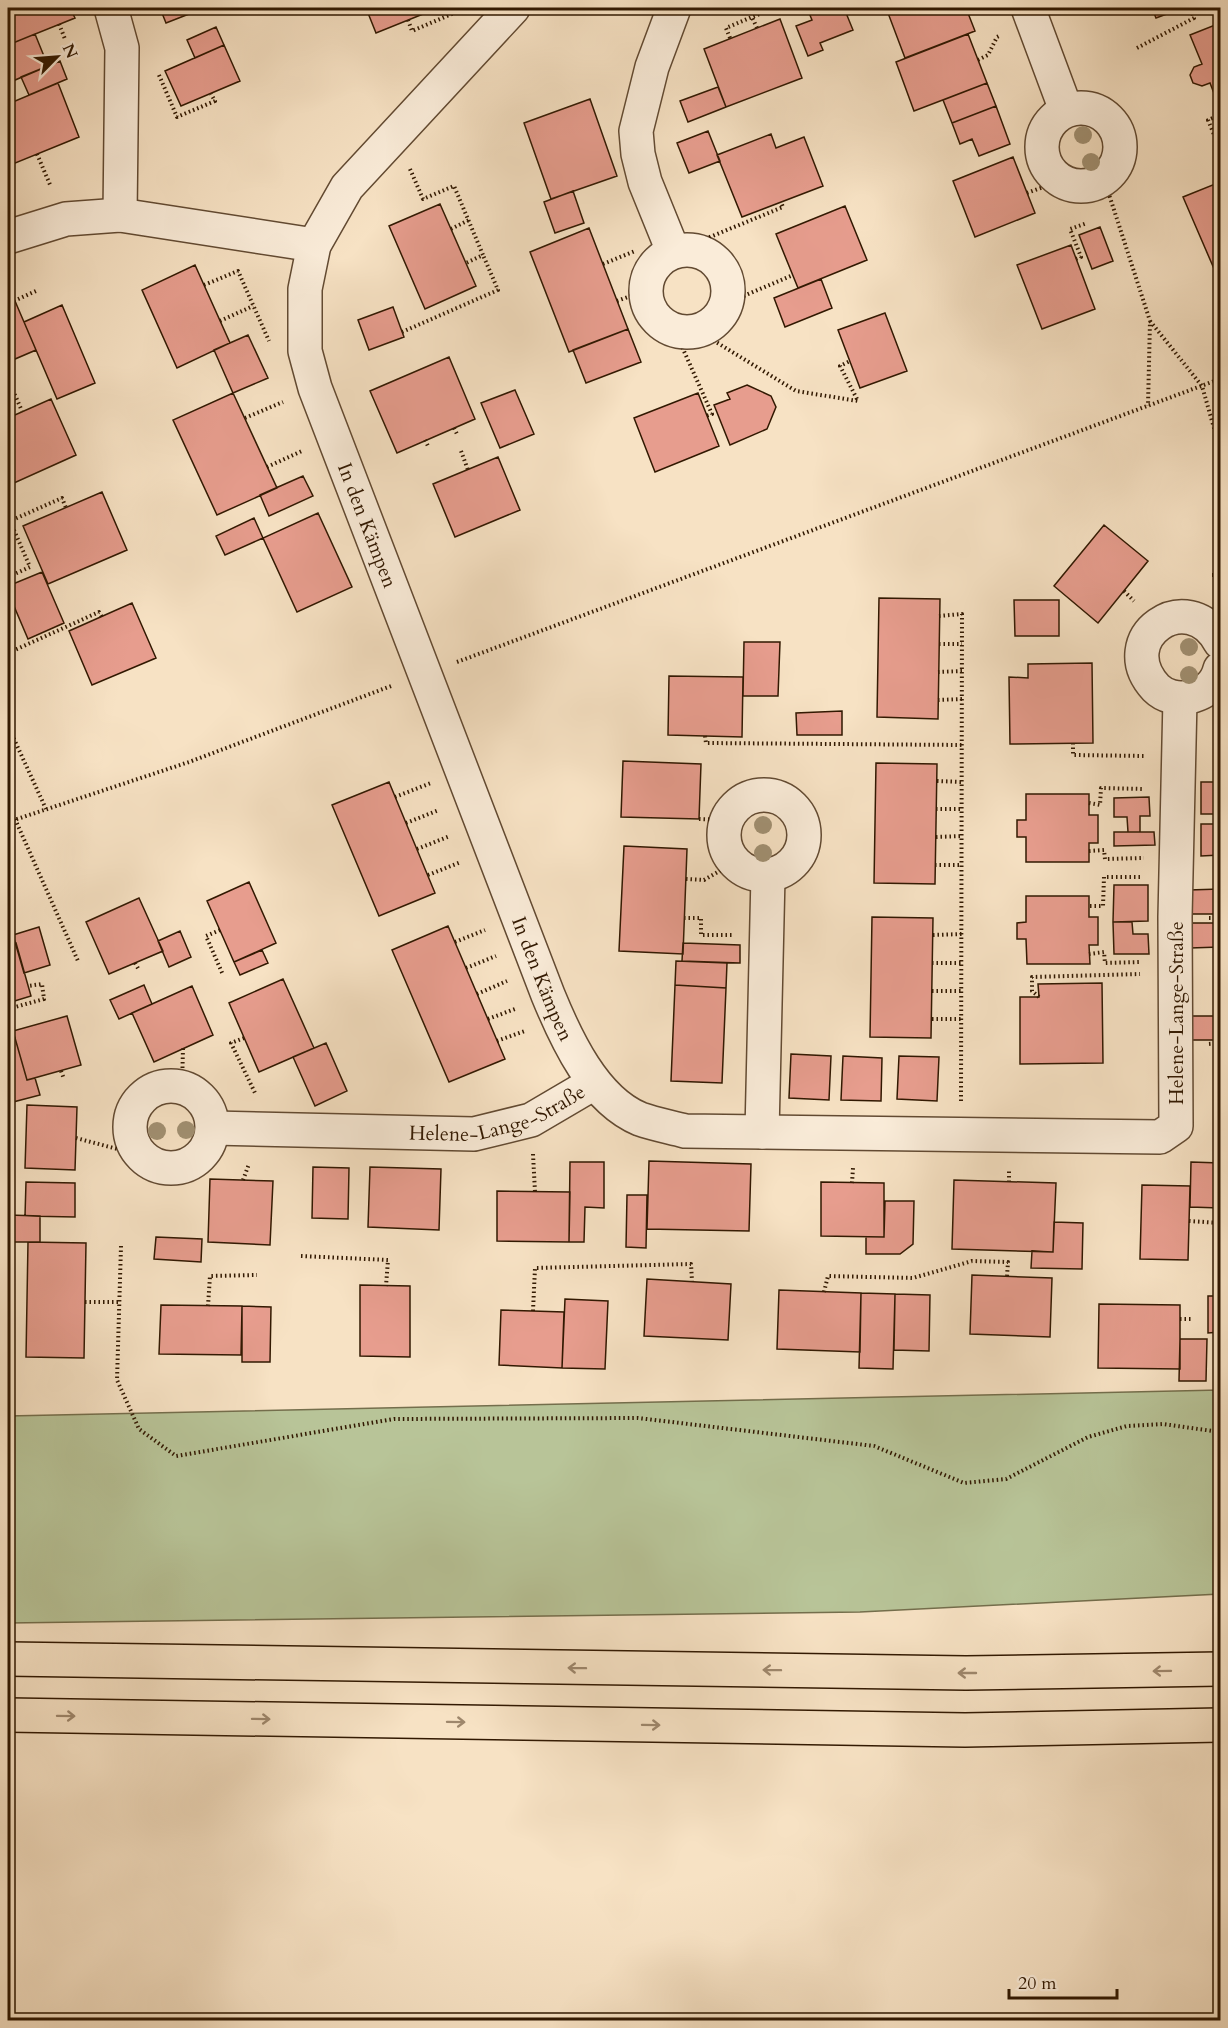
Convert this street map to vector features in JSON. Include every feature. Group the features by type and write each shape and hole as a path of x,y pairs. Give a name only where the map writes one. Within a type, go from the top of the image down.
{"highway":[{"path":"8,1659 966,1673 1221,1669"},
{"path":"8,1715 965,1730 1221,1725"}],"street":[{"path":"111,8 122,48 120,215"},
{"name":"In den Kämpen","path":"513,8 347,187 314,245 305,289 305,351 315,388 554,1010 594,1083"},
{"path":"673,251 644,176 638,154 636,130 652,67 674,8"},
{"path":"1028,8 1066,110"},
{"path":"1088,108 1107,117 1119,135 1119,156 1113,169 1104,179 1082,187 1060,181 1045,164 1041,142 1049,122 1066,110 1088,108"},
{"path":"8,237 66,219 120,215 314,245"},
{"path":"696,250 716,261 727,280 727,303 714,322 687,331 654,316 631,296 659,260 673,251 696,250"},
{"path":"1221,642 1209,627 1193,618 1174,617 1156,626 1145,639 1141,655 1145,676 1160,693 1180,699 1202,694 1217,680 1221,669"},
{"name":"Helene-Lange-Straße","path":"213,1128 474,1134 531,1120 594,1083 623,1109 640,1119 685,1131 1160,1137 1176,1126 1175,967 1180,699"},
{"path":"755,795 775,796 794,807 804,828 802,850 788,869 768,876 749,874 733,862 713,819 755,795"},
{"path":"762,1132 768,876"},
{"path":"168,1085 182,1086 193,1091 204,1101 211,1113 213,1128 209,1145 201,1157 189,1165 175,1169 151,1164 140,1155 131,1139 130,1124 135,1106 144,1095 168,1085"}],"path":[{"path":"408,20 412,31 468,8"},
{"path":"730,38 726,28 775,8"},
{"path":"1137,48 1194,18 1190,8"},
{"path":"752,17 757,28"},
{"path":"59,24 65,39"},
{"path":"158,74 177,117 215,101 211,93"},
{"path":"1217,142 1208,120 1221,115"},
{"path":"395,133 423,199 454,186 498,290 402,332"},
{"path":"1104,179 1150,321 1148,406"},
{"path":"1027,193 1060,181"},
{"path":"673,251 783,207 781,202"},
{"path":"451,228 469,220"},
{"path":"1076,259 1081,257 1070,229 1087,223"},
{"path":"466,263 483,255"},
{"path":"204,285 238,271 273,350"},
{"path":"727,303 793,275"},
{"path":"1215,276 1221,278"},
{"path":"14,301 36,291"},
{"path":"220,321 253,306"},
{"path":"1150,321 1202,386 1221,449"},
{"path":"687,331 796,391 858,401 840,366 850,361"},
{"path":"687,331 712,414 706,416"},
{"path":"8,822 189,762 1221,379"},
{"path":"11,386 22,411"},
{"path":"245,418 315,388"},
{"path":"454,428 458,436"},
{"path":"425,440 429,448"},
{"path":"461,451 468,470"},
{"path":"8,577 30,567 10,521 62,498 66,508"},
{"path":"1212,574 1221,574"},
{"path":"8,653 99,612 102,617"},
{"path":"939,616 962,615 961,1135"},
{"path":"939,644 962,644"},
{"path":"938,672 962,671"},
{"path":"938,700 962,699"},
{"path":"8,726 46,809"},
{"path":"705,736 706,743 963,745"},
{"path":"1073,743 1073,755 1179,756"},
{"path":"937,781 962,782"},
{"path":"1089,803 1101,805 1101,788 1178,790"},
{"path":"936,809 962,809"},
{"path":"15,819 78,961"},
{"path":"936,837 962,836"},
{"path":"1089,851 1104,850 1105,858 1176,867"},
{"path":"686,879 704,880 733,862"},
{"path":"935,865 962,865"},
{"path":"1089,906 1103,906 1104,877 1176,867"},
{"path":"684,918 701,918 700,934 766,936"},
{"path":"220,930 206,936 223,975"},
{"path":"933,935 962,934"},
{"path":"1089,954 1104,952 1105,963 1175,967"},
{"path":"135,963 139,970"},
{"path":"932,963 962,963"},
{"path":"1039,997 1032,991 1032,977 1175,967"},
{"path":"8,1010 44,999 42,984 28,986"},
{"path":"932,992 962,991"},
{"path":"932,1019 962,1019"},
{"path":"244,1038 231,1043 258,1100"},
{"path":"182,1086 183,1048"},
{"path":"61,1071 64,1079"},
{"path":"76,1138 140,1155"},
{"path":"1189,1221 1221,1223"},
{"path":"121,1246 117,1380 139,1429 176,1456 394,1419 638,1418 874,1446 964,1483 1006,1479 1088,1437 1127,1426 1163,1424 1221,1432"},
{"path":"301,1256 388,1260 386,1286"},
{"path":"824,1292 828,1276 913,1278 972,1262 1008,1262 1007,1276"},
{"path":"533,1311 535,1268 691,1264 692,1281"},
{"path":"208,1306 210,1276 257,1275"},
{"path":"85,1302 118,1302"},
{"path":"1180,1319 1193,1319"}],"green space":[{"path":"1220,1390 1220,1594 860,1612 8,1623 8,1416"}],"building":[{"path":"8,8 70,8 75,18 8,45"},
{"path":"160,8 187,8 189,14 166,23"},
{"path":"366,8 438,8 376,33"},
{"path":"807,8 844,8 853,30 820,43 823,50 808,56 796,26 812,20"},
{"path":"901,8 966,8 975,31 905,58 888,13"},
{"path":"1152,8 1183,8 1156,18"},
{"path":"780,19 802,78 726,107 704,49"},
{"path":"1220,23 1220,109 1210,83 1202,86 1193,83 1190,75 1194,67 1202,64 1190,35"},
{"path":"216,27 224,45 195,58 187,40"},
{"path":"35,34 48,66 8,83 8,45"},
{"path":"968,34 987,83 914,111 896,62"},
{"path":"224,45 240,81 181,106 165,71"},
{"path":"60,61 67,79 29,95 21,77"},
{"path":"58,83 79,137 8,166 8,104"},
{"path":"987,83 996,106 952,123 943,100"},
{"path":"718,87 726,107 688,122 680,101"},
{"path":"590,99 617,176 551,199 524,123"},
{"path":"996,106 1010,144 979,156 972,139 960,144 952,123"},
{"path":"708,131 720,161 689,173 677,143"},
{"path":"771,134 776,148 804,137 823,186 742,217 717,155"},
{"path":"1013,157 1035,213 975,237 953,181"},
{"path":"1220,182 1220,269 1215,271 1183,197"},
{"path":"573,191 584,223 555,233 544,202"},
{"path":"440,204 476,286 425,309 389,226"},
{"path":"845,206 867,260 798,288 776,234"},
{"path":"1100,227 1113,261 1092,269 1079,235"},
{"path":"589,228 628,329 569,352 530,252"},
{"path":"1071,245 1095,309 1042,329 1017,265"},
{"path":"195,265 230,343 177,368 142,290"},
{"path":"821,279 832,308 785,327 774,298"},
{"path":"8,288 36,350 8,362"},
{"path":"62,305 95,383 57,399 24,322"},
{"path":"393,307 404,337 369,350 358,320"},
{"path":"885,313 907,371 860,388 838,330"},
{"path":"628,329 641,362 586,383 573,350"},
{"path":"248,335 268,378 233,393 214,350"},
{"path":"449,357 475,419 397,453 370,391"},
{"path":"747,385 771,396 776,407 767,429 730,445 714,405 730,399 727,393"},
{"path":"515,390 534,434 500,448 481,403"},
{"path":"233,393 277,488 217,515 173,420"},
{"path":"698,393 719,446 655,472 634,418"},
{"path":"51,399 76,455 14,483 8,469 8,418"},
{"path":"498,457 520,510 455,537 433,484"},
{"path":"303,476 313,496 269,516 260,495"},
{"path":"102,492 127,550 48,584 23,526"},
{"path":"318,513 352,587 297,612 263,538"},
{"path":"254,518 263,538 225,555 216,536"},
{"path":"1104,525 1148,561 1098,623 1054,586"},
{"path":"42,572 64,623 28,639 8,592 8,586"},
{"path":"879,598 940,599 938,719 877,717"},
{"path":"1014,600 1059,600 1059,636 1015,636"},
{"path":"132,603 156,658 92,685 69,631"},
{"path":"744,642 780,642 778,696 743,696"},
{"path":"1092,663 1093,743 1010,744 1009,677 1028,678 1028,664"},
{"path":"669,676 743,677 742,737 668,735"},
{"path":"842,711 842,735 797,735 796,713"},
{"path":"623,761 701,764 699,819 621,817"},
{"path":"876,763 937,764 935,884 874,883"},
{"path":"389,782 435,893 379,916 332,805"},
{"path":"1201,782 1220,782 1220,814 1201,814"},
{"path":"1026,794 1089,794 1089,815 1098,815 1098,843 1089,843 1089,862 1026,862 1026,837 1017,837 1017,820 1026,820"},
{"path":"1149,797 1150,816 1140,816 1140,832 1128,832 1127,817 1114,817 1114,798"},
{"path":"1201,824 1220,824 1220,855 1201,856"},
{"path":"1114,832 1154,832 1155,845 1114,846"},
{"path":"624,846 687,849 683,954 619,951"},
{"path":"249,882 276,943 234,962 207,901"},
{"path":"1114,885 1148,885 1148,921 1113,922"},
{"path":"1220,889 1220,914 1190,914 1189,890"},
{"path":"1026,896 1089,896 1089,917 1098,917 1098,945 1089,945 1090,964 1027,964 1026,939 1017,939 1017,923 1026,922"},
{"path":"139,898 163,951 109,974 86,922"},
{"path":"872,917 933,918 931,1038 870,1037"},
{"path":"1113,922 1132,922 1133,934 1148,934 1149,954 1114,954"},
{"path":"1190,923 1220,923 1220,947 1190,948"},
{"path":"448,926 505,1059 449,1082 392,950"},
{"path":"39,927 50,965 24,973 13,935"},
{"path":"180,931 191,957 169,967 158,941"},
{"path":"16,943 31,996 8,1003 8,946"},
{"path":"683,943 740,945 740,963 682,961"},
{"path":"262,950 268,963 240,975 234,962"},
{"path":"676,961 727,963 726,988 675,985"},
{"path":"283,979 314,1048 259,1072 229,1003"},
{"path":"1102,983 1103,1063 1020,1064 1020,997 1039,997 1038,984"},
{"path":"144,985 152,1004 119,1019 110,1000"},
{"path":"675,985 726,988 722,1083 671,1081"},
{"path":"192,986 213,1035 154,1062 132,1013"},
{"path":"67,1016 81,1065 27,1080 13,1031"},
{"path":"1188,1016 1220,1016 1220,1040 1188,1040"},
{"path":"15,1038 27,1080 35,1078 40,1095 13,1102 8,1081 8,1040"},
{"path":"326,1043 347,1091 315,1106 293,1057"},
{"path":"791,1054 831,1056 829,1100 789,1098"},
{"path":"843,1056 882,1058 881,1101 841,1100"},
{"path":"899,1056 939,1057 937,1101 897,1099"},
{"path":"27,1105 77,1107 75,1170 25,1168"},
{"path":"649,1161 751,1164 749,1231 647,1229"},
{"path":"570,1162 604,1162 604,1208 585,1207 584,1242 569,1242"},
{"path":"1191,1162 1220,1163 1220,1208 1190,1207"},
{"path":"313,1167 349,1168 348,1219 312,1218"},
{"path":"370,1167 441,1169 439,1230 368,1227"},
{"path":"210,1179 273,1181 270,1245 208,1242"},
{"path":"954,1180 1056,1183 1053,1252 952,1249"},
{"path":"26,1182 75,1183 75,1217 25,1216"},
{"path":"821,1182 884,1183 884,1237 821,1236"},
{"path":"1142,1185 1190,1186 1188,1260 1140,1259"},
{"path":"497,1191 570,1192 569,1242 497,1241"},
{"path":"627,1195 647,1195 646,1248 626,1247"},
{"path":"885,1201 914,1201 913,1244 900,1254 866,1254 866,1237 884,1237"},
{"path":"8,1215 40,1216 40,1242 8,1242"},
{"path":"1054,1222 1083,1223 1082,1269 1031,1268 1032,1251 1053,1252"},
{"path":"156,1237 202,1239 201,1262 154,1259"},
{"path":"28,1242 86,1243 84,1358 26,1357"},
{"path":"972,1275 1052,1278 1050,1337 970,1334"},
{"path":"647,1279 731,1284 728,1340 644,1336"},
{"path":"360,1285 410,1286 410,1357 360,1356"},
{"path":"779,1290 861,1293 860,1352 777,1349"},
{"path":"861,1293 895,1294 893,1369 859,1368"},
{"path":"895,1294 930,1295 929,1351 894,1350"},
{"path":"1208,1296 1220,1296 1220,1332 1208,1333"},
{"path":"565,1299 608,1301 605,1369 562,1368"},
{"path":"1099,1304 1180,1305 1180,1369 1098,1368"},
{"path":"161,1305 242,1306 241,1355 159,1354"},
{"path":"242,1306 271,1307 270,1362 242,1362"},
{"path":"501,1310 564,1312 562,1368 499,1365"},
{"path":"1180,1339 1207,1339 1206,1381 1179,1381"}]}
